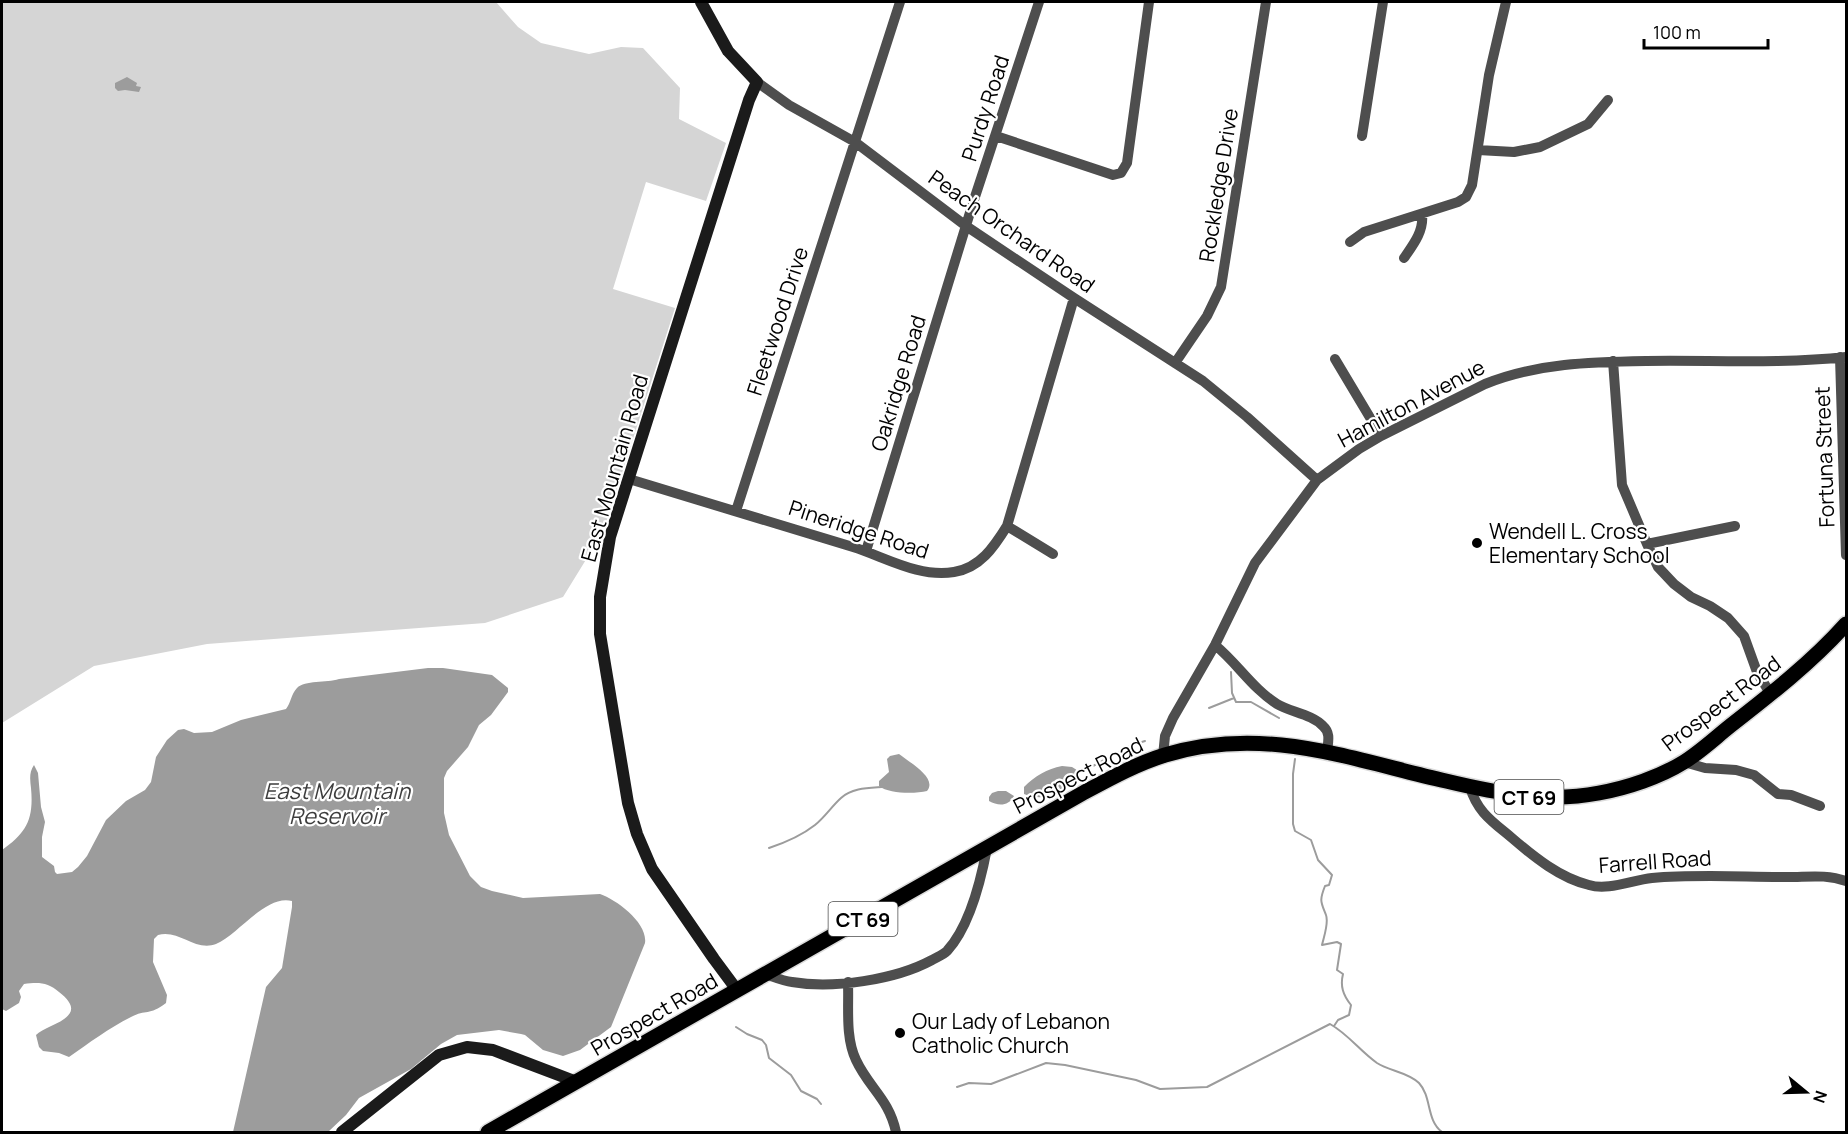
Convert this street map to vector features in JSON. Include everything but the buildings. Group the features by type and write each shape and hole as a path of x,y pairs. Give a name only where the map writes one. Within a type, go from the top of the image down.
{"main road":[{"name":"Prospect Road","path":"488,1132 1125,771 1163,756 1204,746 1241,742 1291,745 1470,787 1533,797 1600,793 1657,776 1684,762 1809,662 1846,624"}],"street":[{"name":"Peach Orchard Road","path":"701,2 728,51 757,82 789,105 855,142 966,226 1175,363 1228,401 1317,480"},
{"name":"Fleetwood Drive","path":"736,511 900,2"},
{"name":"Purdy Road","path":"966,226 1039,2"},
{"path":"996,136 1098,170 1113,174 1121,173 1127,164 1149,2"},
{"name":"Rockledge Drive","path":"1175,363 1207,316 1221,286 1266,2"},
{"path":"1362,136 1383,2"},
{"path":"1350,242 1364,232 1458,202 1466,197 1472,185 1489,75 1506,2"},
{"name":"East Mountain Road","path":"737,990 652,869 637,834 628,803 600,634 600,597 610,537 749,100 757,82"},
{"path":"1478,150 1515,152 1540,147 1588,124 1608,100"},
{"path":"1404,258 1420,231 1423,222 1422,214"},
{"name":"Oakridge Road","path":"866,551 966,226"},
{"name":"Pineridge Road","path":"629,478 866,551 926,573 957,572 984,558 995,546 1007,526 1074,298"},
{"name":"Hamilton Avenue","path":"1163,756 1165,736 1173,718 1215,645 1255,563 1317,480 1381,436 1505,376 1568,363 1843,357"},
{"name":"Fortuna Street","path":"1843,357 1846,555"},
{"path":"1335,359 1381,436"},
{"path":"1613,361 1622,485 1647,544 1658,567 1674,584 1691,597 1728,618 1744,636 1757,672 1770,693"},
{"path":"1007,526 1053,554"},
{"path":"1647,544 1735,526"},
{"path":"1215,645 1229,656 1265,696 1323,725 1328,733 1327,752"},
{"path":"1684,762 1705,768 1736,770 1754,775 1778,794 1791,795 1820,806"},
{"name":"Farrell Road","path":"1470,787 1473,800 1480,811 1533,856 1561,873 1590,886 1600,887 1638,880 1686,876 1818,875 1846,881"},
{"path":"765,974 792,982 848,982 887,977 914,970 946,952 958,936 971,906 982,874 987,848"},
{"path":"848,982 849,1030 852,1049 861,1069 888,1107 896,1132"},
{"path":"342,1132 439,1055 467,1047 493,1050 577,1082"}],"shaded area":[{"path":"2,2 496,2 518,27 541,43 589,54 621,47 643,48 680,88 679,119 726,143 706,201 646,182 613,289 675,308 603,532 563,597 485,623 207,644 94,666 2,723"}],"water":[{"path":"127,77 137,83 136,86 141,87 139,92 118,91 115,88 115,83"},
{"name":"East Mountain Reservoir","path":"428,668 492,675 508,688 508,692 491,715 479,725 468,747 447,771 444,778 444,813 449,835 470,876 481,887 523,898 600,894 615,901 630,913 642,928 645,943 611,1027 580,1050 563,1056 543,1050 521,1034 499,1030 457,1035 441,1044 411,1069 359,1098 346,1115 328,1132 233,1132 266,987 282,968 292,901 282,900 262,909 216,944 201,945 173,935 158,935 154,939 153,962 167,995 166,1003 155,1010 123,1021 69,1057 43,1051 39,1047 36,1035 64,1019 71,1008 68,1001 51,986 24,984 19,991 21,997 19,1003 6,1011 2,1009 2,850 17,838 27,825 32,799 30,776 34,765 38,773 41,807 45,822 42,857 54,866 57,874 72,872 87,856 106,820 126,801 145,790 151,782 156,757 167,740 178,730 184,729 194,733 212,732 241,720 286,709 295,690 305,684"},
{"path":"899,754 926,776 929,781 927,791 902,793 889,791 879,786 879,781 889,772 887,759"},
{"path":"1062,766 1072,767 1080,772 1080,775 1062,791 1040,797 1024,794 1024,787 1032,780 1046,771"},
{"path":"1006,791 1014,796 1012,800 1003,804 989,801 992,793"}],"waterway":[{"path":"1231,672 1232,693 1236,702 1251,702 1279,718"},
{"path":"1209,708 1234,698"},
{"path":"1093,766 1132,745 1145,741"},
{"path":"1295,759 1293,824 1295,831 1311,840 1318,860 1332,875 1321,898 1327,922 1322,945 1337,942 1341,944 1337,970 1343,974 1343,990 1351,1005 1349,1015 1338,1020 1334,1026"},
{"path":"769,848 810,829 850,792 882,787"},
{"path":"957,1087 969,1083 991,1084 1046,1063 1136,1080 1160,1089 1207,1087 1330,1024 1377,1063 1415,1079 1426,1095 1433,1121 1442,1132"},
{"path":"736,1027 762,1040 766,1045 769,1058 791,1075 801,1091 817,1099 821,1104"}],"place":[{"name":"Wendell L. Cross Elementary School","path":"1477,543"},
{"name":"Our Lady of Lebanon Catholic Church","path":"900,1033"}]}
